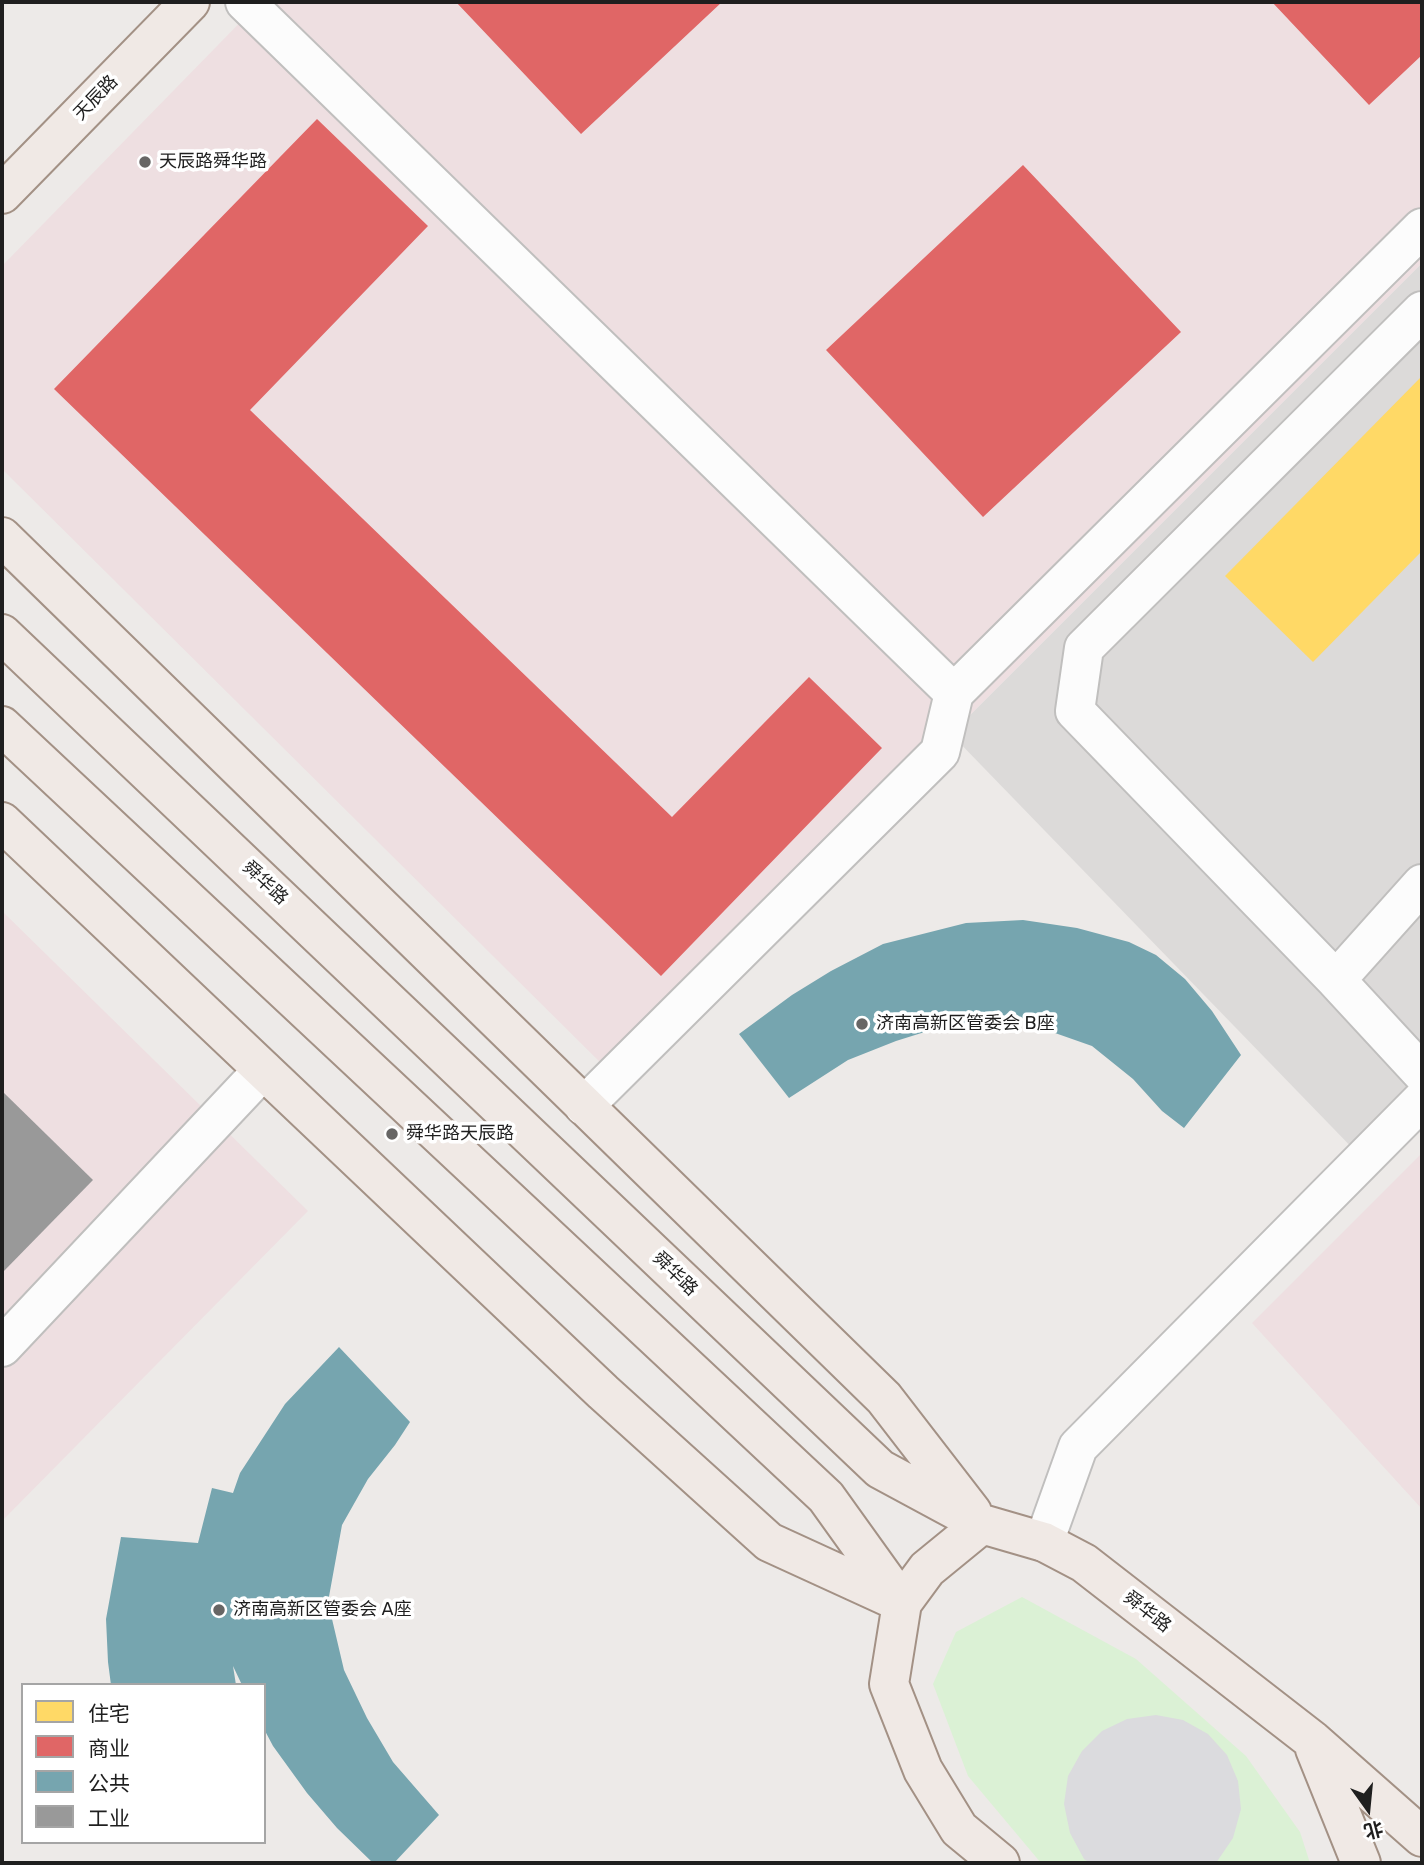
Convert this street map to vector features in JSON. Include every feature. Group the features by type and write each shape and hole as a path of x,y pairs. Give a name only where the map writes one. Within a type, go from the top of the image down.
{"main road":[{"name":"天辰路","path":"2,194 190,2"},
{"path":"2,537 884,1398 982,1524 927,1569 902,1602 888,1684 923,1770 959,1829 1000,1863"},
{"name":"舜华路","path":"2,634 880,1469 982,1524 1044,1542 1084,1563 1312,1740 1422,1836"},
{"path":"2,726 826,1497 902,1602"},
{"path":"2,822 603,1392 769,1542 902,1602"},
{"path":"1312,1740 1360,1863"}],"street":[{"path":"246,2 954,693"},
{"path":"584,1106 940,752 954,693 1422,228"},
{"path":"1422,312 1084,648 1075,711 1336,980 1422,1073"},
{"path":"1336,980 1422,884"},
{"path":"2,1347 263,1070"},
{"path":"1044,1542 1078,1447 1422,1100"}],"shaded area":[{"path":"260,2 1422,2 1422,263 614,1076 2,469 2,266"},
{"path":"1422,263 1422,1107 1362,1158 951,734"},
{"path":"2,911 308,1211 2,1521"},
{"path":"1422,1153 1422,1509 1252,1323"},
{"path":"1156,1715 1183,1720 1208,1734 1227,1755 1238,1781 1241,1809 1233,1838 1216,1863 1090,1863 1084,1859 1070,1833 1064,1804 1068,1776 1082,1751 1102,1731 1127,1719"}],"green space":[{"path":"1022,1597 1136,1659 1246,1756 1300,1832 1310,1863 1041,1863 968,1776 933,1684 956,1632"}],"building: 住宅":[{"path":"1422,376 1422,551 1313,662 1225,576"}],"building: 商业":[{"path":"456,2 722,2 581,134"},
{"path":"1272,2 1422,2 1422,55 1369,105"},
{"path":"317,119 428,226 250,410 672,817 809,677 882,748 661,976 54,389"},
{"path":"1023,165 1181,332 983,517 826,350"}],"building: 公共":[{"name":"济南高新区管委会 B座","path":"1023,920 1077,928 1129,942 1156,955 1185,979 1212,1011 1241,1055 1184,1128 1162,1111 1133,1079 1092,1046 1018,1020 947,1025 896,1041 848,1060 789,1098 739,1034 792,995 883,944 966,923"},
{"name":"济南高新区管委会 A座","path":"339,1347 410,1422 368,1479 342,1525 328,1602 344,1670 367,1718 393,1762 439,1815 394,1863 373,1863 337,1828 307,1793 273,1746 266,1733 266,1683 241,1683 233,1666 236,1683 111,1683 106,1619 121,1537 198,1543 212,1488 233,1493 240,1473 285,1404"}],"building: 工业":[{"path":"2,1091 93,1180 2,1273"}],"place":[{"name":"天辰路舜华路","path":"145,162"},
{"name":"济南高新区管委会 B座","path":"862,1024"},
{"name":"舜华路天辰路","path":"392,1134"},
{"name":"济南高新区管委会 A座","path":"219,1610"}]}
